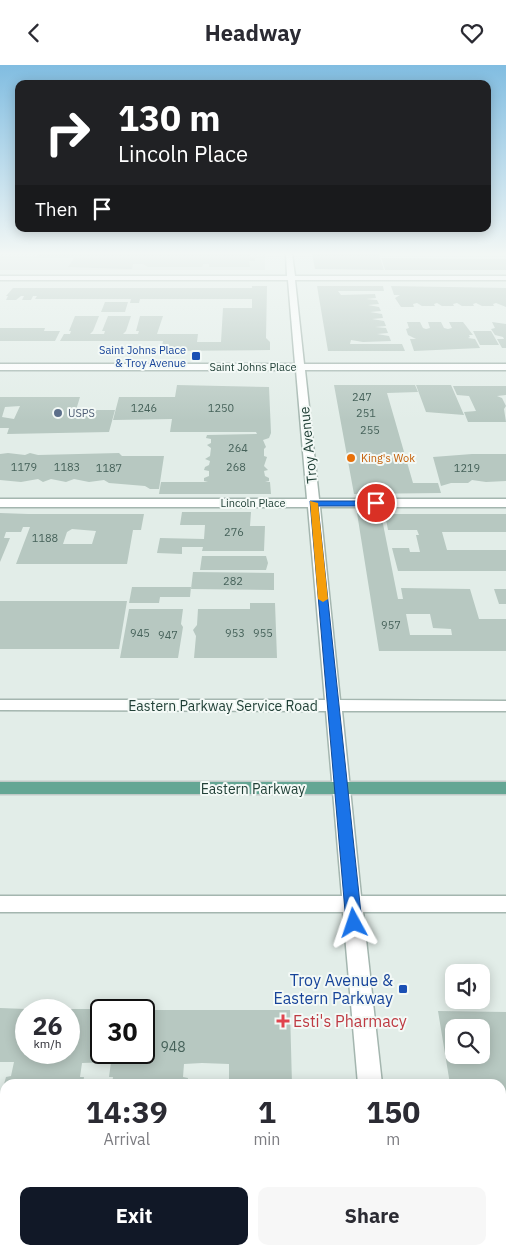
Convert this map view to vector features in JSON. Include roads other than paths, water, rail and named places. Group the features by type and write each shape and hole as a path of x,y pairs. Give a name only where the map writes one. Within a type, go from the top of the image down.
{"main road":[{"name":"Eastern Parkway","path":"0,788 506,788"}],"street":[{"name":"Troy Avenue","path":"294,309 370,1079"},
{"name":"Saint Johns Place","path":"0,367 506,367"},
{"name":"Lincoln Place","path":"0,503 506,503"},
{"name":"Eastern Parkway Service Road","path":"0,705 506,706"},
{"path":"0,904 506,904"}],"place":[{"name":"Saint Johns Place & Troy Avenue","path":"196,356"},
{"name":"USPS","path":"58,413"},
{"name":"King's Wok","path":"351,458"},
{"name":"Troy Avenue & Eastern Parkway","path":"403,989"},
{"name":"Esti's Pharmacy","path":"283,1021"}]}
